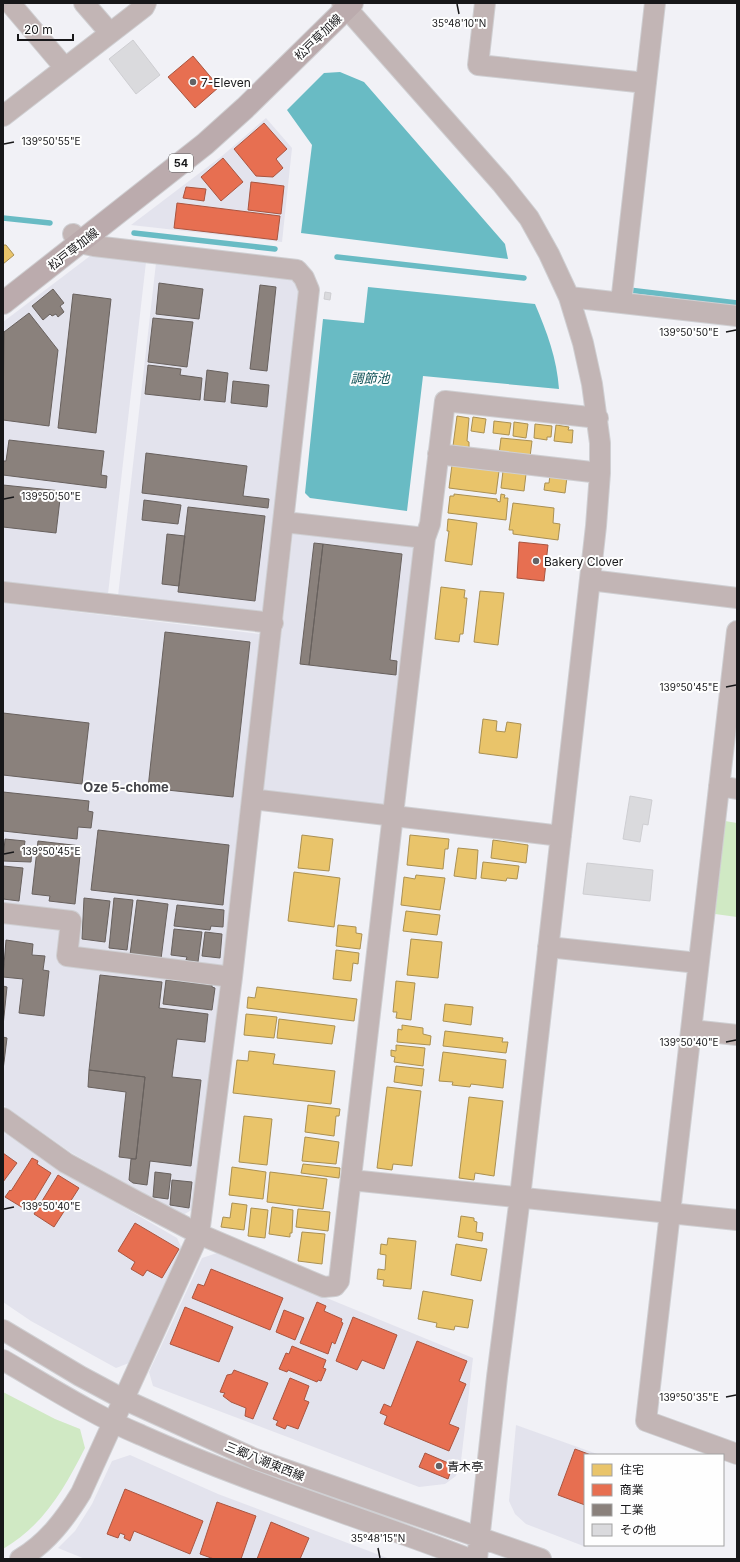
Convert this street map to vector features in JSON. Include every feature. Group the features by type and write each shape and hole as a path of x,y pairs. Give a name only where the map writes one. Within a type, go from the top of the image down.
{"main road":[{"name":"松戸草加線","path":"3,289 76,239 205,144 245,108 347,5"},
{"name":"松戸草加線","path":"3,303 76,239"}],"street":[{"path":"10,3 65,68"},
{"path":"84,3 110,33"},
{"path":"3,116 144,7 146,3"},
{"path":"485,3 478,65 646,83"},
{"path":"621,303 655,3"},
{"path":"347,5 473,150 524,212 549,254 569,297 583,344 598,418 600,473 590,580 520,1197 498,1369 477,1559"},
{"path":"20,1559 41,1544 64,1520 81,1493 199,1234 232,977 273,623 309,290 304,278 297,270 76,239"},
{"path":"569,297 737,316"},
{"path":"3,1118 66,1163 199,1234 324,1287 335,1286 339,1281 425,538 430,524 445,401 598,418"},
{"path":"438,454 600,473"},
{"path":"284,522 425,538"},
{"path":"590,580 737,598"},
{"path":"3,592 273,623"},
{"path":"737,631 728,788 698,963 646,1421 737,1454"},
{"path":"252,799 561,836"},
{"path":"3,913 71,921 67,956 232,977"},
{"path":"548,947 698,963"},
{"path":"691,1030 737,1035"},
{"path":"351,1180 737,1220"},
{"name":"三郷八潮東西線","path":"3,1330 80,1376 123,1399 255,1459 541,1559"},
{"name":"三郷八潮東西線","path":"3,1360 113,1422 140,1435 248,1479 470,1559"}],"shaded area":[{"path":"266,118 292,148 282,242 131,225 222,156"},
{"path":"90,256 146,262 108,594 3,582 3,322"},
{"path":"156,263 301,280 263,612 118,596"},
{"path":"293,532 415,546 386,806 263,792"},
{"path":"3,603 260,634 222,969 75,951 79,914 3,905"},
{"path":"3,921 63,928 60,964 220,983 195,1208 183,1215 70,1152 3,1105"},
{"path":"3,1132 58,1169 177,1238 183,1251 129,1363 116,1368 31,1321 3,1302"},
{"path":"217,1253 473,1358 461,1461 456,1476 445,1484 419,1487 153,1386 149,1372 202,1258"},
{"path":"516,1425 597,1454 584,1454 584,1546 586,1547 526,1524 515,1514 509,1501"},
{"path":"130,1455 218,1494 390,1559 85,1559 58,1548 75,1531 92,1504 112,1461"}],"green space":[{"path":"725,821 737,823 737,917 715,914"},
{"path":"3,1392 55,1419 80,1429 85,1448 61,1492 52,1505 30,1529 3,1549"}],"water":[{"path":"340,72 364,82 505,244 508,259 301,233 312,145 287,110 324,73"},
{"name":"調節池","path":"368,287 535,304 554,356 558,378 559,389 423,376 407,511 310,498 305,493 323,319 364,323"}],"building: 住宅":[{"path":"3,245 6,245 14,255 3,264"},
{"path":"457,416 469,418 467,441 469,442 469,448 453,446"},
{"path":"473,417 486,419 484,433 471,431"},
{"path":"494,421 511,423 509,435 493,433"},
{"path":"514,422 528,424 526,438 513,436"},
{"path":"535,424 552,426 551,437 547,437 547,440 534,438"},
{"path":"556,425 569,427 568,430 573,430 572,443 554,441"},
{"path":"501,438 532,441 530,457 499,454"},
{"path":"452,465 499,471 496,494 449,488"},
{"path":"503,471 526,474 524,491 501,488"},
{"path":"550,475 567,477 565,493 544,490 545,483 549,483"},
{"path":"454,494 497,499 497,501 500,502 501,494 505,495 504,498 508,498 506,520 448,513 450,496 454,496"},
{"path":"513,503 554,508 553,523 560,524 558,540 513,534 513,530 509,530"},
{"path":"448,519 477,523 472,565 445,561 449,531 447,531"},
{"path":"441,587 465,590 464,598 467,598 463,634 460,634 459,642 435,639"},
{"path":"480,591 504,593 498,645 474,642"},
{"path":"483,719 497,721 496,731 505,732 507,722 521,724 517,758 479,753"},
{"path":"302,835 333,839 329,871 298,868"},
{"path":"410,835 449,839 448,849 445,849 443,869 407,865"},
{"path":"493,840 528,845 526,863 491,858"},
{"path":"458,848 478,850 476,879 454,876"},
{"path":"483,862 519,866 517,879 507,878 506,881 481,878"},
{"path":"294,872 340,878 334,927 288,921"},
{"path":"416,875 445,878 440,910 401,905 404,877 415,879"},
{"path":"406,911 440,915 437,935 403,931"},
{"path":"338,925 356,927 356,933 362,934 360,949 336,946"},
{"path":"411,939 442,942 438,978 407,975"},
{"path":"336,950 359,953 358,964 353,963 351,981 333,979"},
{"path":"396,981 415,983 411,1020 396,1018 397,1012 393,1012"},
{"path":"257,987 357,999 354,1021 247,1008 248,997 255,998"},
{"path":"445,1004 473,1007 471,1025 443,1021"},
{"path":"246,1014 277,1017 274,1038 244,1035"},
{"path":"279,1019 335,1026 332,1044 277,1038"},
{"path":"402,1025 423,1028 423,1034 431,1036 430,1045 397,1042 398,1029 402,1030"},
{"path":"445,1031 503,1038 502,1042 508,1042 506,1053 443,1046"},
{"path":"396,1045 425,1048 423,1066 394,1062 395,1057 391,1056 391,1050 396,1051"},
{"path":"249,1051 275,1054 273,1064 335,1071 331,1104 233,1093 237,1060 248,1061"},
{"path":"443,1052 506,1060 503,1088 471,1084 470,1087 452,1085 453,1082 439,1081"},
{"path":"396,1066 424,1069 422,1086 394,1082"},
{"path":"387,1087 421,1091 412,1166 393,1164 392,1170 377,1168"},
{"path":"469,1097 503,1101 494,1176 475,1173 474,1180 459,1178"},
{"path":"308,1105 340,1109 339,1116 336,1116 334,1136 305,1132"},
{"path":"244,1116 272,1119 267,1165 239,1162"},
{"path":"305,1137 339,1142 336,1164 302,1161"},
{"path":"303,1164 340,1168 339,1178 301,1173"},
{"path":"232,1167 266,1172 263,1199 229,1195"},
{"path":"270,1172 327,1179 323,1209 267,1202"},
{"path":"232,1203 247,1205 244,1230 221,1227 223,1217 230,1218"},
{"path":"272,1207 293,1210 292,1233 290,1233 290,1237 269,1234"},
{"path":"251,1208 268,1210 265,1238 248,1236"},
{"path":"298,1209 330,1212 328,1231 296,1227"},
{"path":"461,1216 474,1218 474,1221 477,1222 476,1232 483,1233 482,1241 458,1237"},
{"path":"302,1232 325,1234 322,1264 298,1261"},
{"path":"388,1238 416,1241 411,1289 383,1286 384,1280 377,1279 378,1269 385,1270 386,1255 380,1254 381,1244 387,1245"},
{"path":"456,1244 487,1249 481,1281 451,1275"},
{"path":"423,1291 473,1300 468,1328 455,1326 454,1330 436,1327 437,1323 418,1319"}],"building: 商業":[{"name":"7-Eleven","path":"193,56 219,87 195,108 168,77"},
{"path":"264,123 287,149 276,159 283,168 273,177 256,176 234,149"},
{"path":"223,158 243,182 221,201 201,177"},
{"path":"251,182 284,186 281,214 248,210"},
{"path":"186,187 206,189 204,201 183,198"},
{"path":"177,203 280,216 277,240 174,228"},
{"path":"519,542 548,545 544,581 517,578"},
{"path":"3,1153 17,1163 3,1182"},
{"path":"32,1158 38,1161 37,1164 51,1173 28,1211 5,1197 10,1190 11,1191"},
{"path":"58,1175 79,1188 54,1227 34,1214"},
{"path":"135,1223 179,1249 162,1278 147,1270 143,1276 131,1269 135,1262 118,1251"},
{"path":"211,1269 283,1298 270,1330 192,1298 198,1284 204,1286"},
{"path":"317,1302 326,1306 324,1311 342,1319 341,1322 343,1323 335,1344 332,1342 328,1354 300,1343"},
{"path":"185,1307 233,1327 219,1362 170,1344"},
{"path":"284,1310 304,1318 295,1340 276,1332"},
{"path":"353,1317 397,1335 384,1369 362,1360 357,1370 336,1361"},
{"path":"417,1341 467,1361 459,1381 466,1384 449,1424 459,1428 449,1451 384,1424 387,1416 380,1413 384,1404 391,1407"},
{"path":"292,1346 326,1360 323,1368 326,1369 321,1381 318,1380 317,1382 288,1370 287,1372 279,1369 286,1353 289,1354"},
{"path":"234,1370 268,1383 253,1419 245,1416 246,1408 231,1402 223,1396 225,1393 220,1392 227,1375 232,1374"},
{"path":"290,1378 309,1386 304,1400 309,1402 298,1429 287,1425 285,1429 276,1425 278,1421 273,1419"},
{"path":"575,1449 588,1454 584,1454 584,1505 558,1495"},
{"path":"425,1453 453,1465 448,1479 419,1467"},
{"path":"125,1489 203,1521 190,1554 134,1531 130,1541 124,1538 125,1535 120,1533 118,1538 107,1534"},
{"path":"217,1502 256,1516 241,1559 214,1559 200,1554"},
{"path":"271,1522 309,1538 300,1559 257,1559"}],"building: 工業":[{"path":"159,283 203,289 199,319 156,314"},
{"path":"260,285 276,287 267,371 250,369"},
{"path":"53,289 64,303 60,306 64,312 58,317 56,314 52,316 50,314 43,320 32,306"},
{"path":"73,294 111,299 96,433 58,428"},
{"path":"29,313 58,350 49,426 3,420 4,332"},
{"path":"153,318 193,322 187,367 148,362"},
{"path":"148,365 181,369 180,375 202,378 200,400 145,394"},
{"path":"207,370 228,373 225,402 204,400"},
{"path":"233,381 269,385 267,407 231,403"},
{"path":"9,440 104,451 101,475 107,476 106,488 3,475 3,461 6,461"},
{"path":"146,453 247,466 243,496 269,499 268,508 142,493"},
{"path":"3,485 61,491 56,533 3,527"},
{"path":"144,500 181,505 178,524 142,520"},
{"path":"188,507 265,516 255,601 178,592"},
{"path":"167,534 185,536 179,586 162,584"},
{"path":"314,543 323,544 309,665 300,664"},
{"path":"323,544 402,554 390,660 397,661 396,675 309,665"},
{"path":"165,632 250,642 233,797 148,788"},
{"path":"3,713 89,723 82,784 3,775"},
{"path":"3,792 89,801 88,811 93,812 91,828 78,827 77,839 3,831"},
{"path":"98,830 229,845 223,905 91,890"},
{"path":"5,839 25,841 24,848 32,849 31,862 3,861"},
{"path":"38,841 81,846 75,904 49,901 50,896 32,894"},
{"path":"3,866 23,868 19,901 3,899"},
{"path":"84,898 110,901 105,942 82,939"},
{"path":"114,898 133,900 127,950 109,948"},
{"path":"137,900 168,904 161,959 130,955"},
{"path":"177,905 224,910 223,927 211,926 210,930 174,926"},
{"path":"174,929 202,932 198,962 186,960 187,957 171,955"},
{"path":"205,932 222,934 220,958 202,956"},
{"path":"6,940 33,944 32,955 45,956 43,970 49,971 44,1016 19,1013 23,979 3,977"},
{"path":"100,975 162,982 159,1008 208,1014 205,1042 177,1039 172,1077 201,1080 191,1166 150,1161 147,1185 133,1183 129,1180 131,1159 136,1159 145,1077 89,1070"},
{"path":"166,980 212,985 212,987 215,988 212,1010 163,1004"},
{"path":"3,986 7,987 3,1026"},
{"path":"3,1037 7,1038 3,1070"},
{"path":"89,1070 145,1077 136,1159 119,1157 126,1092 88,1087"},
{"path":"155,1172 171,1174 168,1199 153,1197"},
{"path":"172,1180 192,1182 189,1208 170,1205"}],"building: その他":[{"path":"133,40 160,75 136,94 109,59"},
{"path":"325,292 331,293 330,300 324,299"},
{"path":"630,796 652,800 648,825 643,824 640,842 623,839"},
{"path":"587,863 653,870 650,901 583,894"}],"waterway":[{"path":"3,218 50,223"},
{"path":"134,233 275,249"},
{"path":"337,257 524,278"},
{"path":"629,290 737,303"}],"place":[{"name":"7-Eleven","path":"193,82"},
{"name":"Bakery Clover","path":"536,561"},
{"name":"青木亭","path":"439,1466"}],"district":[{"name":"Oze 5-chome","path":"126,787"}]}
